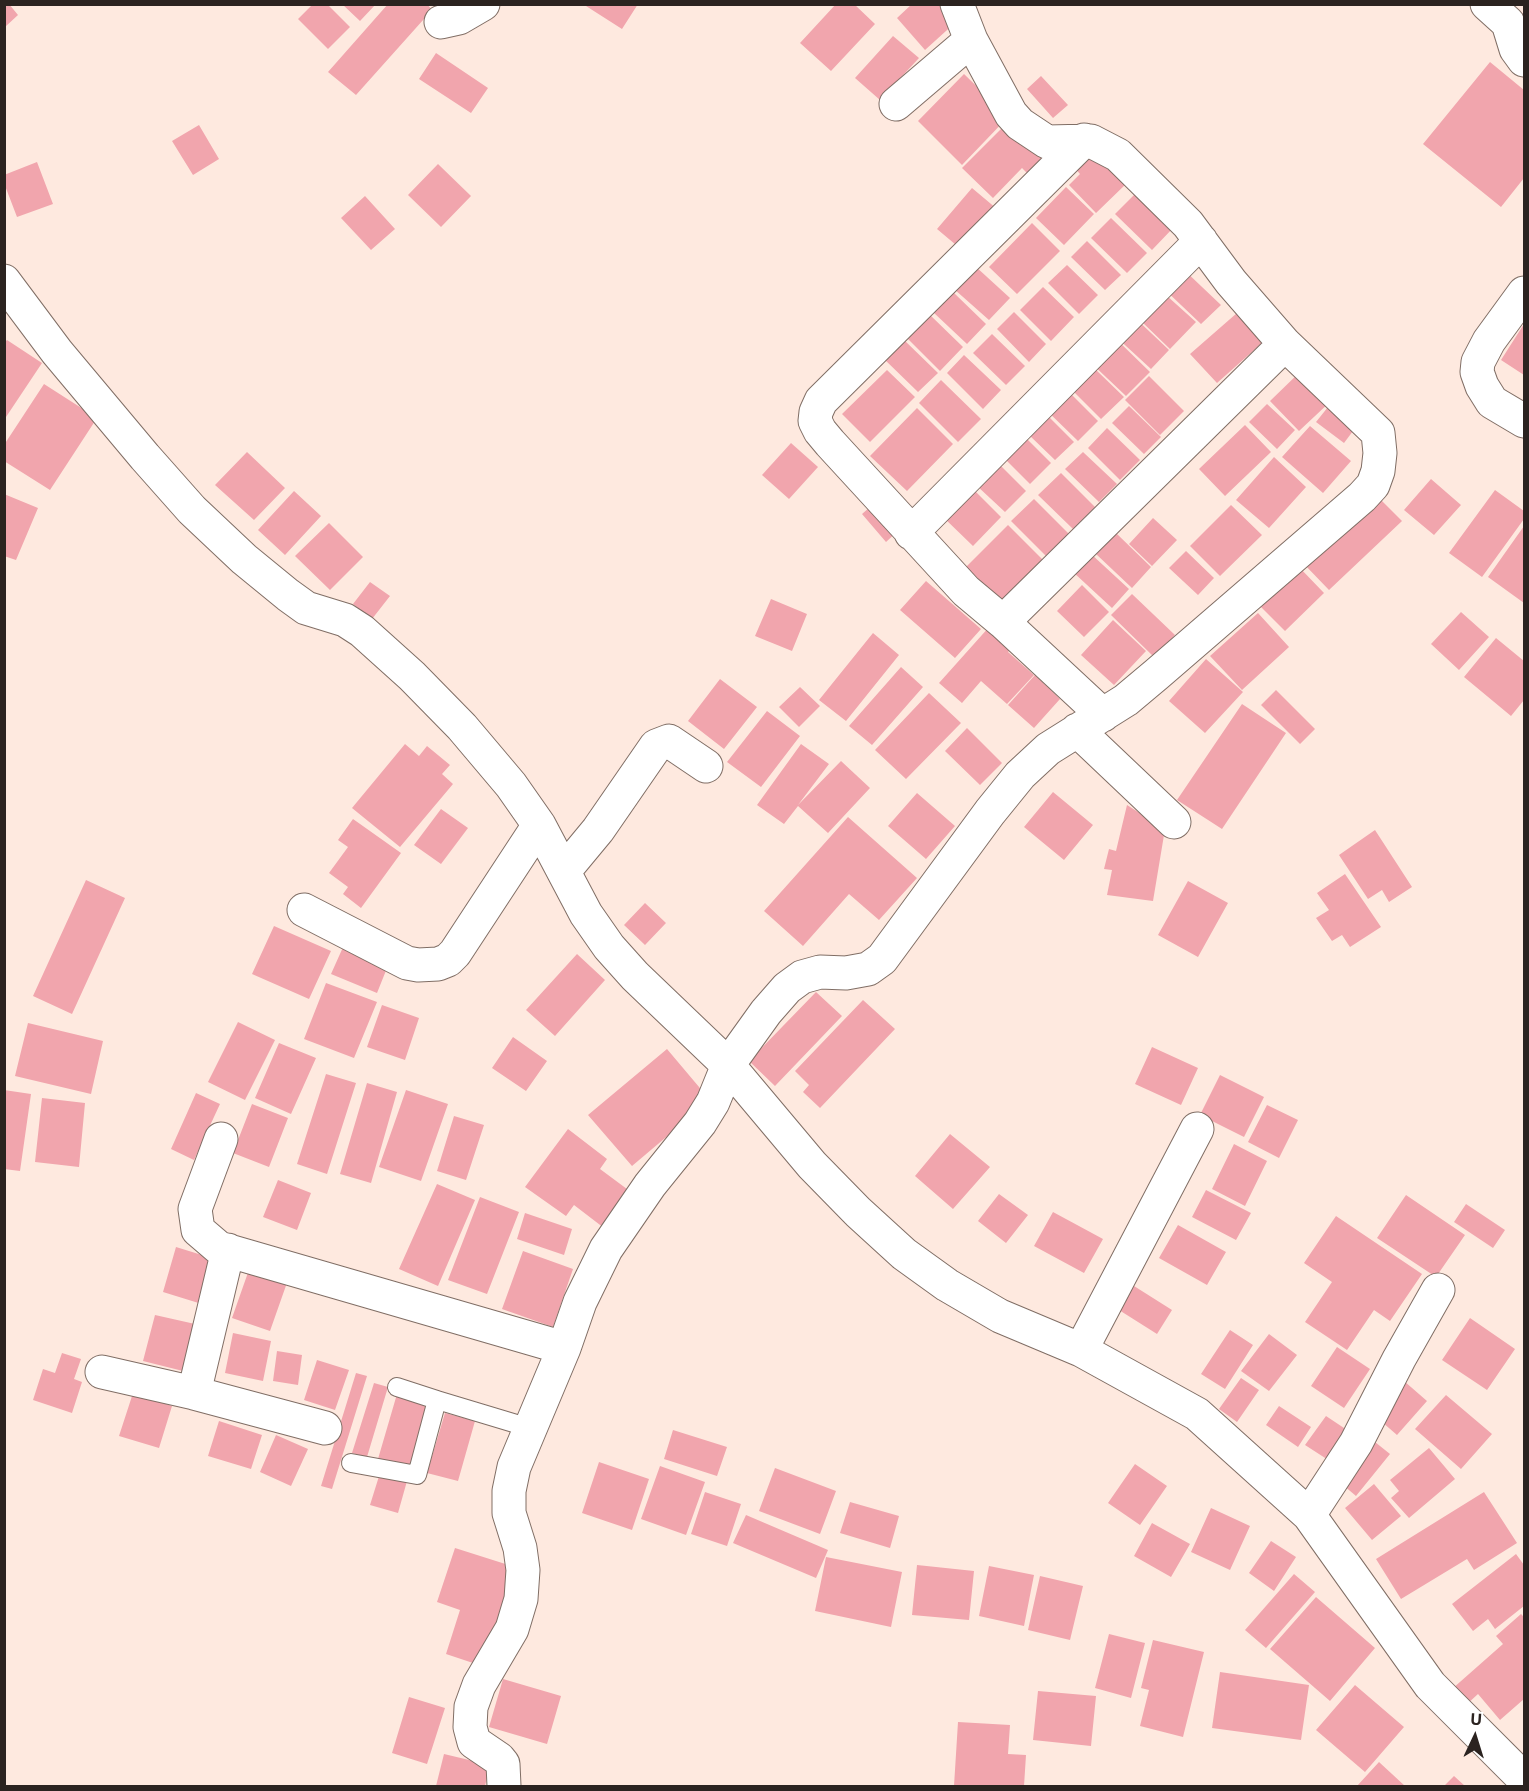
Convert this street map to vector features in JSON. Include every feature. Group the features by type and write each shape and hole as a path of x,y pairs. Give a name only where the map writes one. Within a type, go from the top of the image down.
{"street":[{"path":"441,22 459,18 483,4"},
{"path":"504,1786 505,1771 500,1758 479,1746 471,1735 471,1707 479,1685 512,1629 521,1599 523,1570 520,1548 509,1513 509,1491 514,1467 564,1348 580,1302 606,1249 650,1185 700,1123 713,1102 728,1065 766,1012 787,988 802,977 820,972 846,973 868,969 882,959 990,812 1020,775 1048,748 1126,700 1353,505 1373,485 1378,471 1380,453 1378,433 1285,344 1231,282 1188,224 1118,155 1099,144 1084,140 1047,142 1020,124 1011,114 971,40 957,4"},
{"path":"1486,4 1508,23 1516,49 1524,60"},
{"path":"896,104 971,40"},
{"path":"1084,140 821,401 815,421 820,431 911,533 966,591 1003,622 1174,822"},
{"path":"911,533 1201,241"},
{"path":"4,281 57,352 192,510 244,559 306,608 345,620 362,631 412,676 469,735 511,785 539,825 586,914 609,947 635,976 728,1065 812,1165 858,1212 904,1254 947,1285 1000,1316 1081,1350 1197,1414 1309,1515 1430,1684 1524,1779"},
{"path":"1524,293 1489,341 1478,363 1477,372 1492,402 1524,421"},
{"path":"1003,622 1285,344"},
{"path":"564,871 598,830 656,746 669,741 706,766"},
{"path":"304,909 407,963 438,964 448,960 455,953 539,825"},
{"path":"1081,1350 1197,1129"},
{"path":"220,1139 195,1209 198,1230 219,1248 564,1348"},
{"path":"194,1393 228,1250"},
{"path":"1309,1515 1356,1443 1438,1290"},
{"path":"102,1372 194,1393 325,1428"}],"lane":[{"path":"397,1387 530,1428"},
{"path":"351,1463 417,1475 437,1400"}],"building":[{"path":"5,4 9,4 18,15 5,27"},
{"path":"313,4 327,4 350,27 328,49 298,19"},
{"path":"342,4 376,4 360,21"},
{"path":"388,4 427,4 432,10 356,95 328,72"},
{"path":"587,4 638,4 622,29 586,6"},
{"path":"836,4 854,4 875,24 831,71 800,43"},
{"path":"912,4 941,4 957,21 925,50 897,18"},
{"path":"893,36 919,58 880,100 855,78"},
{"path":"436,53 488,88 471,113 419,79"},
{"path":"1490,62 1524,90 1524,178 1501,207 1423,144"},
{"path":"964,74 1008,117 962,165 918,121"},
{"path":"1041,76 1068,105 1053,118 1027,89"},
{"path":"1009,121 1050,161 1033,179 1022,168 993,198 962,168"},
{"path":"199,125 219,159 193,175 172,141"},
{"path":"1091,146 1127,183 1096,213 1069,185 1080,174 1072,165"},
{"path":"37,162 53,204 17,217 4,183 4,175"},
{"path":"438,164 471,196 441,227 408,195"},
{"path":"1066,187 1094,214 1064,245 1036,218"},
{"path":"972,188 997,209 962,250 937,229"},
{"path":"1138,191 1174,227 1152,250 1115,214"},
{"path":"365,196 395,229 371,250 341,218"},
{"path":"1111,218 1147,253 1127,273 1091,238"},
{"path":"1032,223 1060,251 1017,294 989,267"},
{"path":"1087,241 1121,275 1105,290 1071,257"},
{"path":"1067,265 1098,295 1079,314 1048,283"},
{"path":"975,266 1010,298 989,320 954,289"},
{"path":"1181,267 1221,305 1201,324 1161,286"},
{"path":"1043,287 1074,317 1051,341 1020,310"},
{"path":"953,292 986,324 967,344 933,312"},
{"path":"1166,295 1196,322 1170,349 1141,321"},
{"path":"1245,306 1271,335 1217,383 1190,354"},
{"path":"1014,312 1046,344 1029,362 997,329"},
{"path":"928,313 963,347 940,371 905,336"},
{"path":"1131,314 1169,350 1151,369 1113,334"},
{"path":"1524,324 1524,375 1501,360"},
{"path":"992,334 1025,366 1006,385 973,353"},
{"path":"1112,335 1150,372 1126,396 1088,360"},
{"path":"902,338 938,373 918,392 883,358"},
{"path":"7,340 42,363 4,420 4,343"},
{"path":"964,355 1001,390 983,409 947,373"},
{"path":"1094,368 1124,397 1101,419 1072,390"},
{"path":"887,370 915,397 870,442 842,414"},
{"path":"1302,370 1331,401 1299,431 1270,401"},
{"path":"1149,376 1184,411 1160,435 1125,400"},
{"path":"941,380 981,419 958,442 919,403"},
{"path":"44,384 97,418 50,490 4,461 4,445"},
{"path":"1062,385 1098,421 1078,441 1041,405"},
{"path":"1332,402 1359,423 1344,443 1316,422"},
{"path":"1267,404 1295,430 1277,449 1249,422"},
{"path":"1129,406 1161,437 1144,454 1112,423"},
{"path":"917,408 953,444 907,491 870,456"},
{"path":"1047,415 1074,442 1055,460 1028,434"},
{"path":"1245,425 1271,452 1225,496 1199,469"},
{"path":"1310,426 1351,461 1323,493 1282,457"},
{"path":"1107,428 1140,460 1120,480 1088,448"},
{"path":"1025,437 1051,463 1030,484 1004,458"},
{"path":"791,443 818,467 789,499 762,475"},
{"path":"247,452 285,488 254,520 215,485"},
{"path":"1083,452 1117,484 1099,502 1065,469"},
{"path":"1274,457 1306,487 1269,528 1236,500"},
{"path":"998,463 1026,491 1005,512 976,485"},
{"path":"1061,473 1095,507 1073,529 1038,495"},
{"path":"1431,479 1461,505 1434,535 1404,510"},
{"path":"971,487 1001,517 973,546 942,516"},
{"path":"1495,490 1524,511 1524,519 1482,577 1449,553"},
{"path":"294,491 321,516 285,555 258,530"},
{"path":"1374,493 1402,521 1329,590 1302,562"},
{"path":"4,494 38,508 16,560 4,556"},
{"path":"1034,499 1070,535 1048,558 1011,521"},
{"path":"877,501 901,528 886,542 862,514"},
{"path":"1231,505 1262,535 1220,576 1190,546"},
{"path":"1153,518 1177,540 1152,566 1129,544"},
{"path":"329,523 363,557 330,590 295,556"},
{"path":"1008,525 1045,562 1004,604 966,567"},
{"path":"1524,526 1524,603 1488,577"},
{"path":"1116,533 1151,567 1132,588 1096,554"},
{"path":"1186,551 1214,578 1198,595 1169,568"},
{"path":"1090,553 1129,589 1112,608 1073,572"},
{"path":"1298,566 1324,593 1285,631 1258,604"},
{"path":"926,581 981,629 955,658 900,610"},
{"path":"370,582 390,596 372,619 353,604"},
{"path":"1082,585 1109,612 1084,637 1057,611"},
{"path":"1132,594 1175,635 1154,657 1111,615"},
{"path":"771,599 807,614 792,651 755,636"},
{"path":"1461,612 1489,637 1459,670 1431,644"},
{"path":"1258,613 1289,647 1242,690 1210,656"},
{"path":"1113,620 1146,651 1114,685 1081,655"},
{"path":"990,626 1013,646 1008,652 1034,675 1007,704 981,681 962,703 939,683"},
{"path":"873,633 899,655 846,721 819,700"},
{"path":"1496,638 1524,661 1524,700 1511,716 1464,677"},
{"path":"1206,659 1243,692 1205,733 1169,701"},
{"path":"901,667 923,687 872,745 849,726"},
{"path":"1035,675 1060,699 1034,728 1008,705"},
{"path":"720,679 757,707 724,749 688,721"},
{"path":"800,687 820,706 799,727 779,707"},
{"path":"1276,690 1315,729 1300,744 1261,705"},
{"path":"929,693 961,723 906,779 875,750"},
{"path":"1242,704 1286,733 1222,829 1177,800"},
{"path":"767,711 800,736 761,787 727,762"},
{"path":"967,728 1002,763 980,785 945,751"},
{"path":"405,744 419,756 427,746 450,765 442,774 453,784 400,847 352,808"},
{"path":"801,744 829,764 798,805 841,761 870,788 828,833 798,806 784,824 757,805"},
{"path":"1053,792 1093,825 1064,860 1024,827"},
{"path":"917,793 955,826 926,859 888,826"},
{"path":"1127,805 1165,829 1153,901 1107,895 1112,870 1104,869 1109,849 1116,851"},
{"path":"441,809 468,828 441,864 414,845"},
{"path":"848,817 917,878 879,920 849,894 803,946 764,911"},
{"path":"353,819 401,853 361,908 343,894 348,887 329,873 348,847 338,840"},
{"path":"1375,830 1412,887 1389,902 1382,890 1368,899 1339,855"},
{"path":"1345,874 1381,927 1350,947 1342,935 1332,941 1316,918 1329,910 1317,893"},
{"path":"86,880 125,898 72,1014 33,996"},
{"path":"1188,881 1228,903 1198,957 1158,935"},
{"path":"645,903 666,923 645,945 624,925"},
{"path":"274,926 331,951 309,999 252,974"},
{"path":"344,945 389,963 377,993 331,974"},
{"path":"577,954 605,980 555,1036 526,1010"},
{"path":"326,983 377,1002 354,1058 304,1039"},
{"path":"816,992 842,1016 775,1086 749,1061"},
{"path":"863,1000 895,1029 820,1108 803,1092 809,1085 795,1071"},
{"path":"382,1005 419,1018 405,1060 367,1047"},
{"path":"238,1022 275,1040 245,1100 208,1082"},
{"path":"28,1023 103,1041 91,1094 15,1076"},
{"path":"513,1037 547,1061 526,1091 492,1068"},
{"path":"279,1043 316,1058 291,1114 255,1098"},
{"path":"1152,1047 1198,1068 1181,1105 1135,1084"},
{"path":"667,1049 710,1100 632,1166 588,1115"},
{"path":"326,1074 356,1083 327,1174 297,1164"},
{"path":"1220,1075 1264,1097 1244,1137 1200,1115"},
{"path":"367,1083 397,1092 371,1183 340,1174"},
{"path":"4,1090 31,1094 20,1171 4,1169"},
{"path":"406,1090 448,1104 421,1181 379,1167"},
{"path":"196,1093 220,1104 194,1160 171,1149"},
{"path":"42,1098 85,1103 79,1167 35,1162"},
{"path":"252,1104 288,1118 269,1167 233,1153"},
{"path":"1267,1105 1298,1120 1279,1158 1248,1142"},
{"path":"454,1116 484,1125 466,1180 437,1171"},
{"path":"568,1129 607,1159 600,1169 631,1192 604,1228 574,1205 566,1216 525,1187"},
{"path":"950,1134 990,1167 953,1209 915,1176"},
{"path":"1234,1144 1267,1161 1245,1206 1212,1189"},
{"path":"278,1180 311,1193 297,1230 263,1217"},
{"path":"437,1184 475,1200 438,1286 399,1269"},
{"path":"1206,1190 1251,1213 1236,1240 1192,1217"},
{"path":"999,1194 1028,1215 1006,1243 978,1221"},
{"path":"1406,1195 1465,1235 1436,1277 1377,1238"},
{"path":"480,1197 519,1212 487,1294 448,1280"},
{"path":"1466,1204 1505,1230 1493,1248 1454,1222"},
{"path":"1053,1212 1103,1239 1084,1273 1034,1246"},
{"path":"525,1213 572,1229 564,1255 517,1239"},
{"path":"1336,1216 1422,1274 1390,1321 1374,1310 1347,1350 1305,1322 1332,1282 1304,1263"},
{"path":"1178,1225 1226,1252 1207,1285 1159,1258"},
{"path":"176,1247 218,1260 205,1305 163,1292"},
{"path":"523,1251 573,1269 553,1327 502,1309"},
{"path":"251,1264 289,1277 270,1331 232,1318"},
{"path":"1134,1286 1172,1310 1157,1334 1119,1310"},
{"path":"155,1315 195,1324 183,1371 143,1361"},
{"path":"1470,1318 1515,1349 1487,1390 1442,1360"},
{"path":"1230,1330 1253,1345 1225,1389 1201,1374"},
{"path":"233,1333 271,1341 263,1381 225,1373"},
{"path":"1269,1334 1297,1355 1269,1391 1241,1371"},
{"path":"1337,1347 1370,1369 1344,1408 1311,1386"},
{"path":"277,1351 302,1355 298,1385 273,1381"},
{"path":"62,1353 81,1359 74,1379 82,1382 72,1413 33,1400 43,1369 55,1373"},
{"path":"317,1360 349,1370 335,1410 304,1400"},
{"path":"356,1373 367,1376 332,1489 321,1486"},
{"path":"1241,1378 1259,1390 1237,1422 1219,1409"},
{"path":"1404,1381 1427,1401 1397,1435 1374,1415"},
{"path":"374,1383 388,1387 367,1457 352,1453"},
{"path":"133,1393 172,1406 159,1448 119,1436"},
{"path":"397,1394 430,1404 411,1468 378,1459"},
{"path":"1446,1395 1492,1434 1461,1469 1415,1429"},
{"path":"1279,1406 1311,1427 1298,1447 1266,1425"},
{"path":"445,1413 475,1421 458,1481 427,1473"},
{"path":"1326,1416 1356,1436 1336,1465 1305,1445"},
{"path":"219,1421 262,1435 251,1469 208,1456"},
{"path":"673,1430 727,1447 717,1476 664,1459"},
{"path":"276,1435 308,1449 291,1486 260,1472"},
{"path":"1370,1438 1390,1454 1356,1496 1336,1479"},
{"path":"1429,1448 1455,1479 1409,1518 1391,1498 1399,1491 1390,1480"},
{"path":"599,1462 649,1479 632,1530 582,1513"},
{"path":"1135,1464 1167,1486 1140,1525 1108,1503"},
{"path":"660,1466 705,1482 686,1535 641,1519"},
{"path":"775,1468 836,1491 820,1534 759,1511"},
{"path":"380,1473 407,1481 398,1513 370,1505"},
{"path":"1374,1484 1401,1516 1372,1540 1345,1508"},
{"path":"705,1492 741,1504 727,1546 691,1534"},
{"path":"1484,1492 1517,1543 1474,1570 1467,1559 1401,1599 1376,1559"},
{"path":"850,1502 899,1516 890,1548 840,1533"},
{"path":"1211,1508 1250,1526 1230,1570 1191,1552"},
{"path":"746,1515 828,1550 816,1578 733,1543"},
{"path":"1152,1523 1190,1544 1171,1577 1134,1556"},
{"path":"1271,1541 1296,1557 1274,1591 1249,1573"},
{"path":"455,1548 518,1568 485,1667 446,1654 460,1610 437,1602"},
{"path":"1516,1554 1524,1565 1524,1606 1495,1629 1488,1619 1473,1631 1452,1604"},
{"path":"826,1557 902,1572 891,1627 815,1611"},
{"path":"917,1565 974,1571 969,1620 912,1615"},
{"path":"989,1566 1034,1575 1024,1626 979,1616"},
{"path":"1294,1574 1315,1592 1266,1648 1245,1630"},
{"path":"1040,1576 1083,1586 1070,1640 1028,1630"},
{"path":"1316,1597 1375,1648 1330,1701 1270,1649"},
{"path":"1521,1614 1524,1617 1524,1699 1500,1720 1478,1694 1466,1705 1452,1689 1503,1644 1496,1636"},
{"path":"1109,1634 1145,1643 1131,1698 1095,1688"},
{"path":"1153,1640 1204,1652 1183,1737 1140,1726 1149,1690 1141,1688"},
{"path":"1220,1672 1309,1685 1301,1740 1212,1728"},
{"path":"503,1679 561,1696 547,1744 489,1727"},
{"path":"1355,1685 1404,1727 1365,1772 1316,1730"},
{"path":"1038,1691 1096,1696 1091,1746 1033,1740"},
{"path":"409,1697 445,1708 427,1764 392,1753"},
{"path":"958,1722 1010,1725 1008,1754 1026,1755 1024,1786 954,1786"},
{"path":"444,1754 490,1765 485,1786 436,1786"},
{"path":"1379,1762 1405,1786 1357,1786"},
{"path":"1454,1776 1465,1786 1444,1786"}]}
